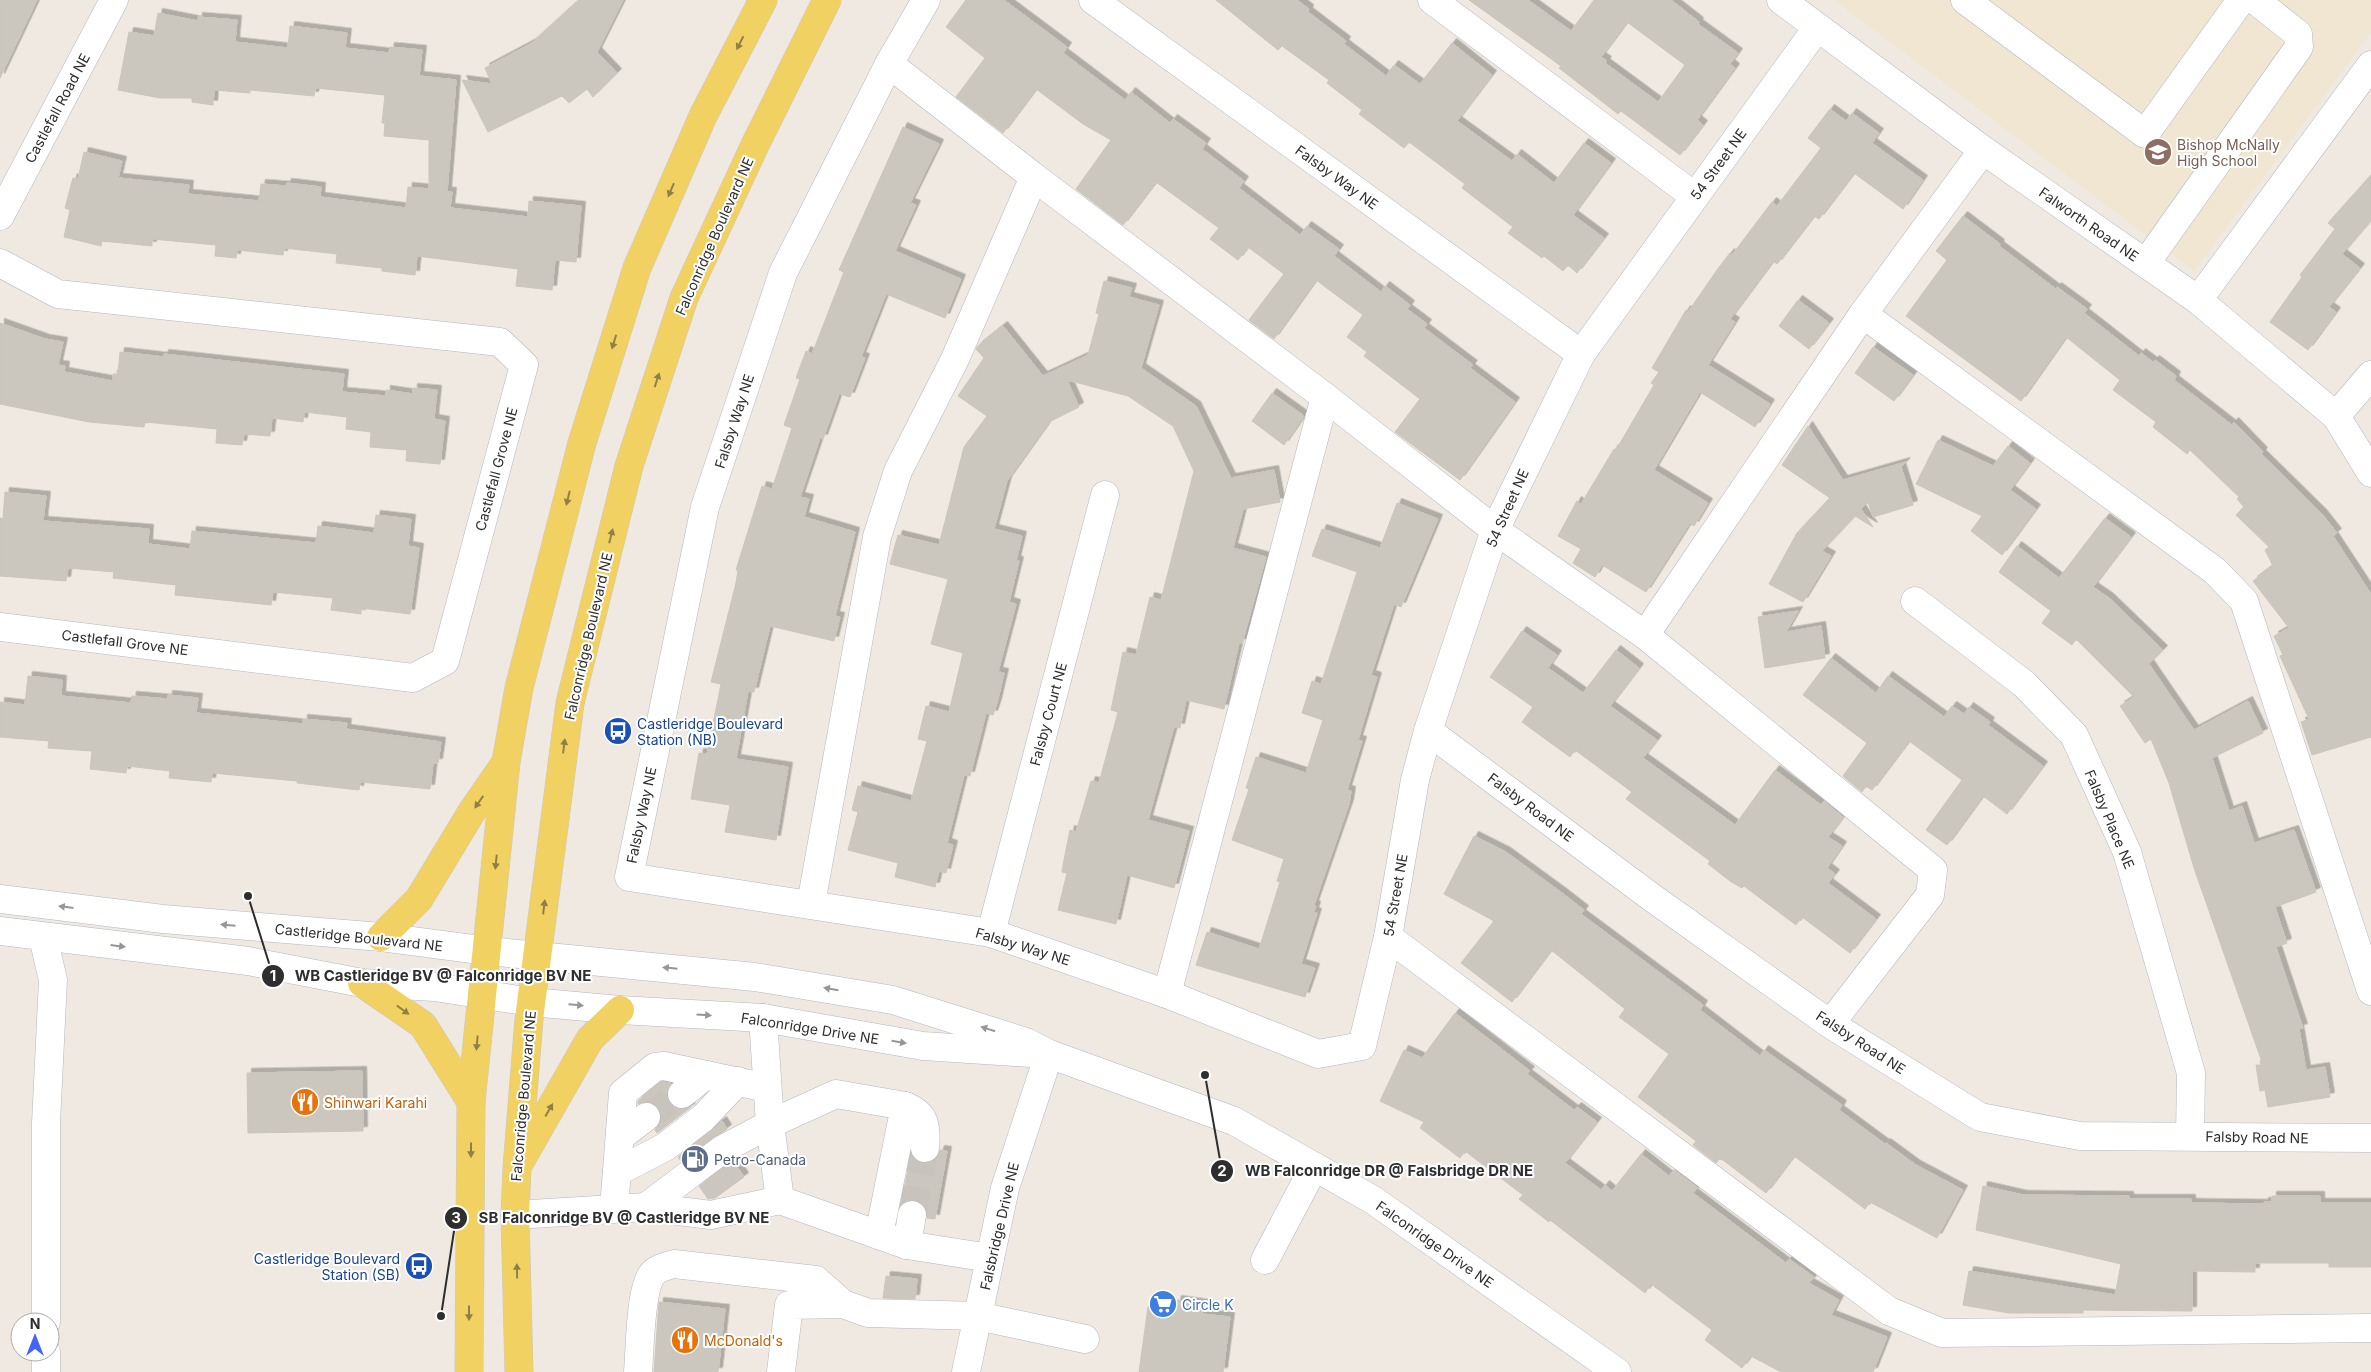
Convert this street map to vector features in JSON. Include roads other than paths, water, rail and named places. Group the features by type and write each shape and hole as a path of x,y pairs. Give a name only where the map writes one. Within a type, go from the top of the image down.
{"main road":[{"path":"469,1372 471,1102 506,762 520,688 582,443 637,268 703,116 763,0"},
{"name":"Falconridge Boulevard NE","path":"519,1372 515,1216 516,1168 531,1002 539,956 570,703 629,466 684,298 755,144 827,0"},
{"path":"381,937 419,899 471,813 506,762"},
{"path":"362,983 423,1025 471,1102"},
{"path":"516,1168 590,1039 620,1010"}],"street":[{"name":"Castlefall Road NE","path":"0,216 114,0"},
{"name":"Falsby Way NE","path":"926,0 889,64 783,273 705,507 629,877 991,933 1166,994 1318,1054"},
{"name":"Falsby Way NE","path":"1093,0 1581,354"},
{"path":"1432,0 1694,196"},
{"name":"Falworth Road NE","path":"1781,0 1984,150 2198,300 2336,416 2371,472"},
{"path":"1965,0 2145,134 2240,0"},
{"path":"2146,264 2299,47 2298,34 2255,0"},
{"name":"54 Street NE","path":"1318,1054 1362,1046 1388,937 1415,780 1428,731 1495,530 1581,354 1817,28"},
{"path":"889,64 1495,530 1645,635 1933,870 1930,895 1830,1024"},
{"path":"2198,300 2371,65"},
{"path":"1645,635 1863,314 1984,150"},
{"path":"811,904 877,537 898,471 955,359 1034,177"},
{"name":"Castlefall Grove NE","path":"0,263 58,294 500,342 524,365 445,661 413,678 0,627"},
{"path":"1863,314 2215,571 2244,601 2371,991"},
{"path":"2336,416 2371,375"},
{"path":"1166,994 1325,398"},
{"name":"Falsby Court NE","path":"991,933 1105,495"},
{"name":"Falsby Place NE","path":"1915,601 2024,684 2074,734 2127,852 2191,1072 2190,1136"},
{"name":"Falsby Road NE","path":"1428,731 1654,899 1830,1024 1980,1117 2080,1136 2371,1138"},
{"name":"Castleridge Boulevard NE","path":"0,899 163,919 381,937 539,956"},
{"path":"0,931 248,961 362,983 435,988 482,995"},
{"path":"43,937 53,980 46,1123 46,1312"},
{"path":"1388,937 1889,1311 1942,1333 2371,1328"},
{"name":"Falconridge Drive NE","path":"539,956 755,977 893,1000 1026,1042 1049,1054 1234,1121 1373,1200 1617,1372"},
{"name":"Falconridge Drive NE","path":"482,995 531,1002 620,1010 763,1018 923,1046 1049,1054"},
{"path":"763,1018 770,1124 780,1200"},
{"name":"Falsbridge Drive NE","path":"966,1372 1005,1188 1049,1054"},
{"path":"614,1208 623,1093 655,1067 664,1066 767,1088"},
{"path":"682,1094 706,1075"},
{"path":"617,1172 672,1141 703,1118 738,1082"},
{"path":"646,1207 723,1149 770,1124 836,1094 905,1106 917,1111 923,1120 926,1133 925,1148"},
{"path":"879,1235 905,1106"},
{"path":"620,1137 646,1117"},
{"path":"1265,1260 1314,1166"},
{"path":"515,1216 646,1207 711,1215 780,1200 907,1245 990,1258"},
{"path":"907,1245 912,1216"},
{"path":"638,1372 646,1289 651,1275 662,1268 674,1264 816,1280 843,1304"},
{"path":"781,1372 789,1305 843,1304 868,1313 978,1316 1084,1339"}],"tunnel":[{"path":"646,1117 682,1094"},
{"path":"912,1215 925,1148"}],"place":[{"name":"Bishop McNally High School","path":"2158,152"},
{"name":"Castleridge Boulevard Station (NB)","path":"618,731"},
{"name":"WB Castleridge BV @ Falconridge BV NE","path":"248,896"},
{"name":"WB Falconridge DR @ Falsbridge DR NE","path":"1205,1075"},
{"name":"Shinwari Karahi","path":"305,1102"},
{"name":"Petro-Canada","path":"695,1159"},
{"name":"Castleridge Boulevard Station (SB)","path":"419,1266"},
{"name":"Circle K","path":"1163,1304"},
{"name":"SB Falconridge BV @ Castleridge BV NE","path":"441,1316"},
{"name":"McDonald's","path":"685,1340"}]}
